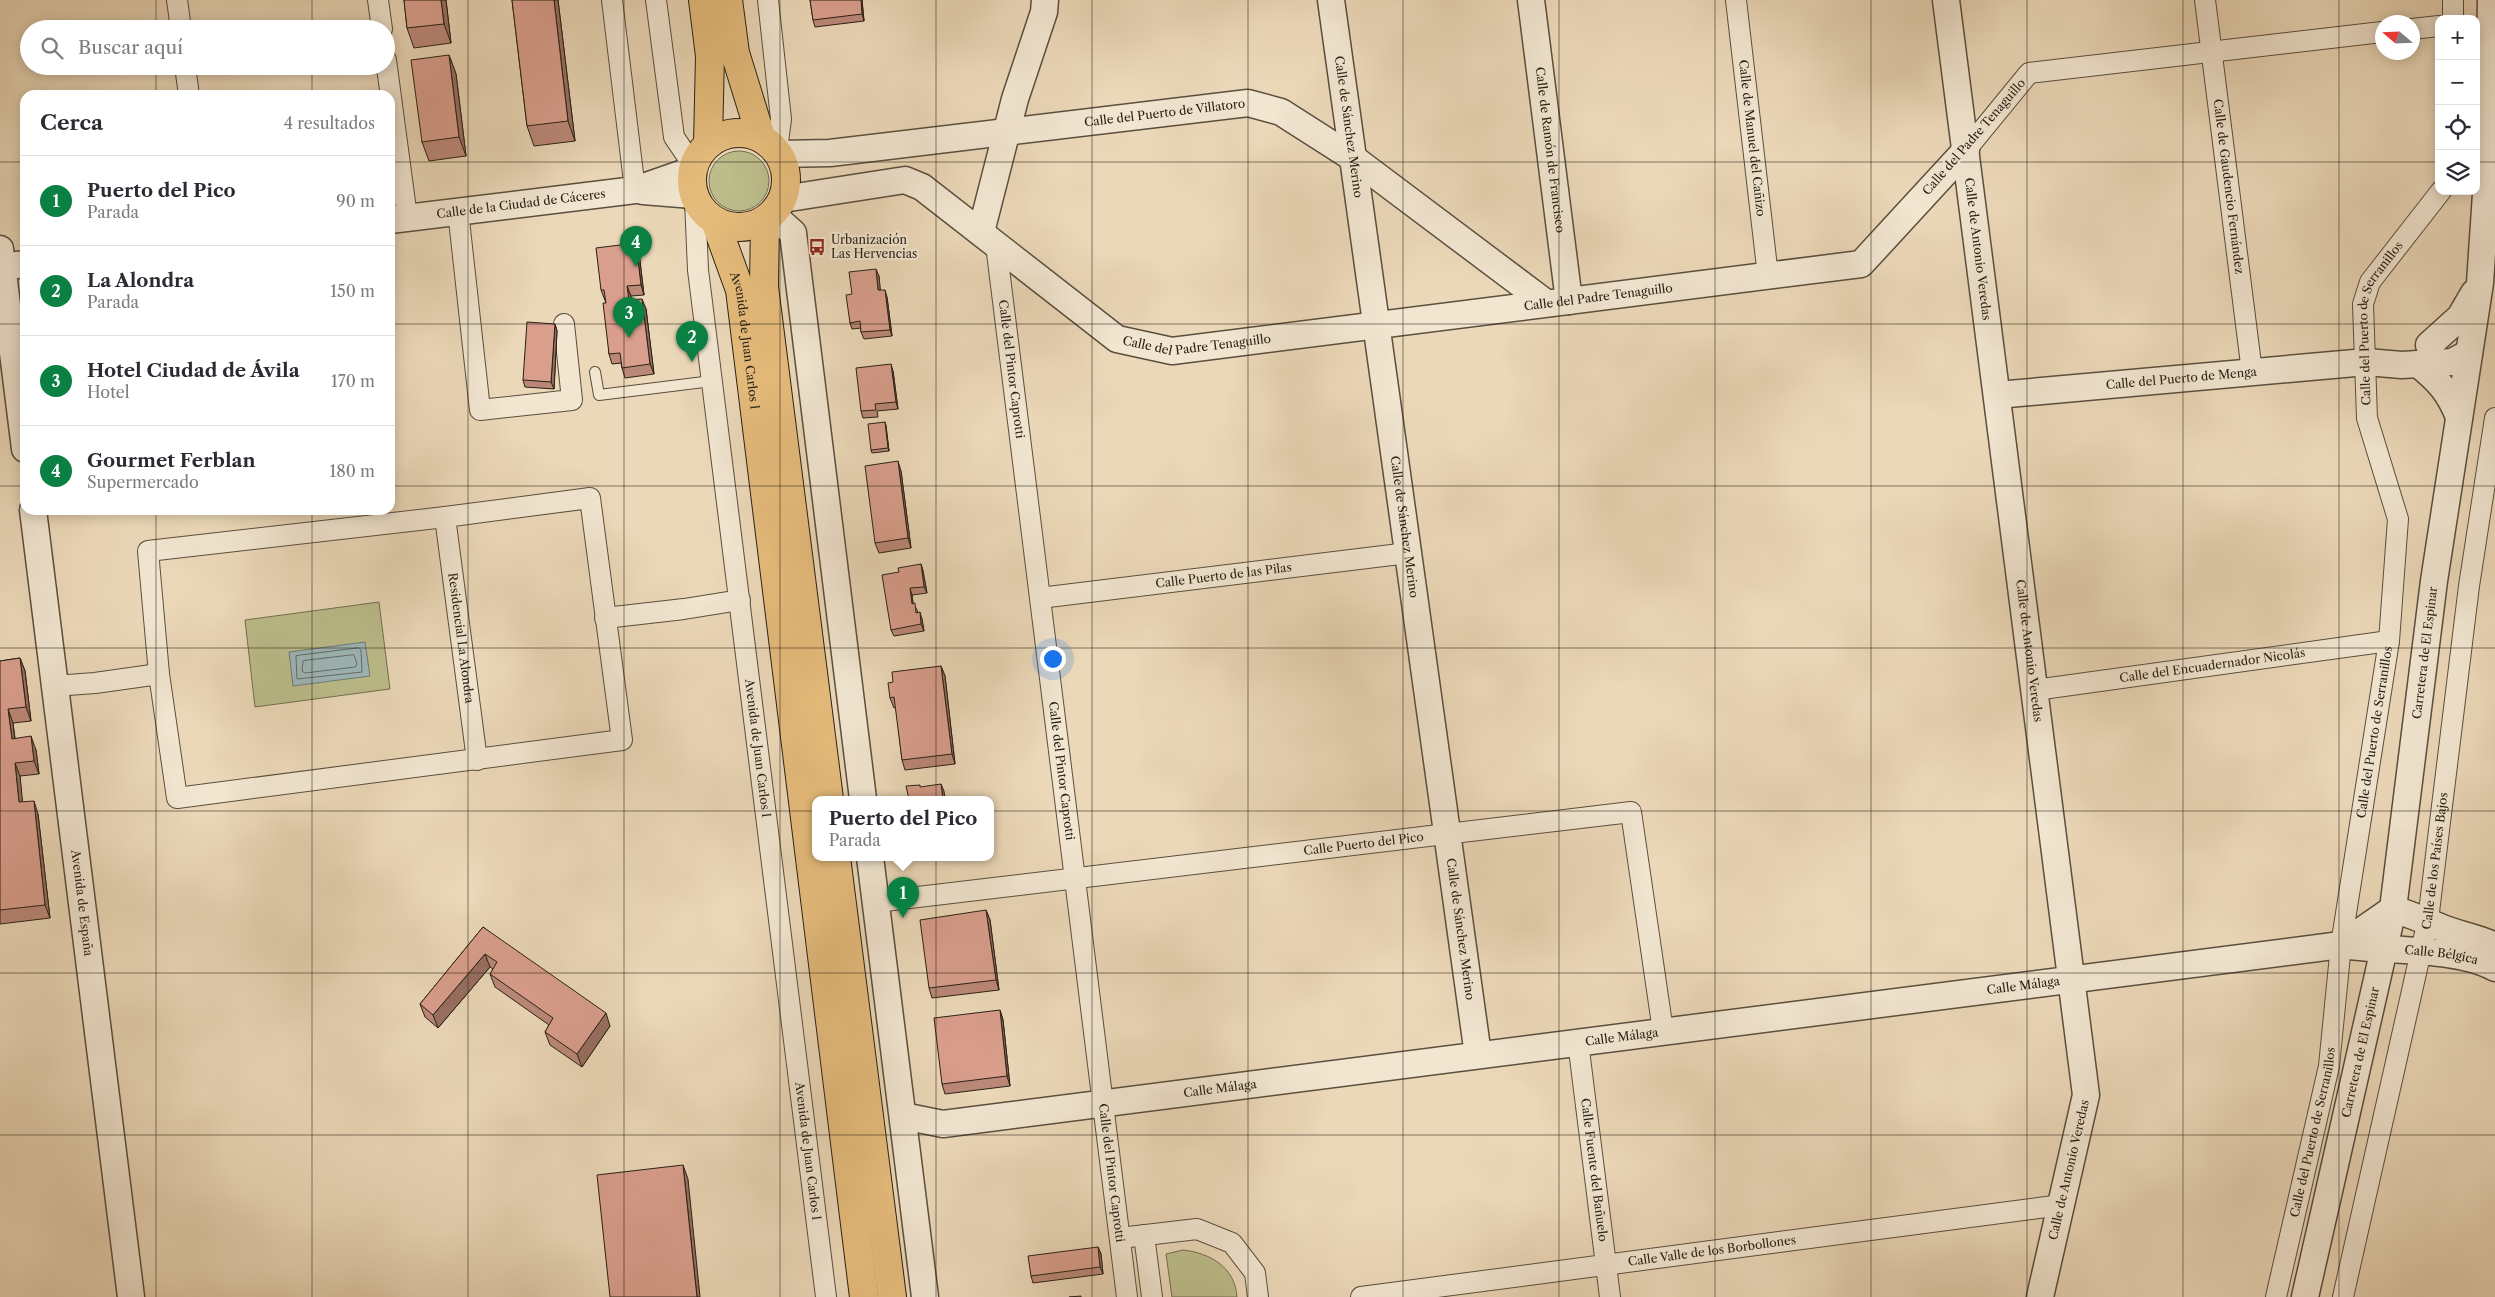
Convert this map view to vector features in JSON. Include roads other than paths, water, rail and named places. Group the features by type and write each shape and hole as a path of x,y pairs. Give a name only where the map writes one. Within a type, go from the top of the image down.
{"highway":[{"name":"Avenida de Juan Carlos I","path":"696,175 710,56 702,0"},
{"path":"728,0 735,53 772,147 786,176 773,211 741,228 715,222 696,175 724,134 743,132 772,147"},
{"name":"Avenida de Juan Carlos I","path":"773,211 764,287 829,796"},
{"name":"Avenida de Juan Carlos I","path":"715,222 740,290 864,1297"},
{"path":"837,861 892,1297"}],"street":[{"path":"178,0 180,20"},
{"path":"378,0 381,20"},
{"path":"612,0 635,190"},
{"path":"656,0 674,137 696,175"},
{"path":"768,0 781,119 772,147"},
{"name":"Calle del Pintor Caprotti","path":"1045,0 1044,12 1006,131 988,239 1040,598 1127,1297"},
{"name":"Calle de Sánchez Merino","path":"1331,0 1478,1055"},
{"name":"Calle de Ramón de Francisco","path":"1531,0 1558,302"},
{"name":"Calle de Manuel del Cañizo","path":"1736,0 1768,276"},
{"name":"Calle de Antonio Veredas","path":"1946,0 2086,1095 2040,1297"},
{"name":"Calle de Gaudencio Fernández","path":"2205,0 2252,372"},
{"path":"2453,0 2453,15"},
{"name":"Carretera de El Espinar","path":"2305,1297 2385,951 2393,908 2434,581 2480,284 2491,178 2491,0"},
{"path":"2420,28 2435,26"},
{"name":"Calle del Padre Tenaguillo","path":"773,211 905,180 922,187 1117,339 1172,351 1861,264 1966,150 2029,73 2375,33"},
{"path":"186,75 187,90"},
{"name":"Calle de la Ciudad de Cáceres","path":"387,75 388,90"},
{"name":"Calle del Puerto de Villatoro","path":"772,147 830,153 1248,103 1281,112 1353,158 1558,302"},
{"name":"Calle de la Ciudad de Cáceres","path":"395,178 398,218 635,190 696,175"},
{"name":"Avenida de Juan Carlos I","path":"696,175 698,270 826,1297"},
{"name":"Calle del Puerto de Serranillos","path":"2276,1297 2329,1066 2341,945 2389,641 2398,519 2367,418 2363,304 2370,282 2438,195"},
{"path":"458,211 480,410 572,400 564,324"},
{"path":"773,211 793,233 863,796"},
{"path":"7,262 20,397"},
{"path":"2459,418 2452,400 2423,354 2460,317 2480,284"},
{"name":"Calle del Puerto de Menga","path":"1997,396 2366,362 2388,353 2423,354 2462,347 2469,353"},
{"name":"Calle de los Países Bajos","path":"2343,1297 2428,920 2469,586 2495,418"},
{"path":"590,498 605,618 622,740 177,798 159,674 148,551 445,517 590,498"},
{"name":"Avenida de España","path":"33,515 131,1297"},
{"name":"Residencial La Alondra","path":"445,517 477,760"},
{"name":"Calle Puerto de las Pilas","path":"1040,598 1408,553"},
{"path":"605,618 684,609 740,600"},
{"name":"Calle del Encuadernador Nicolás","path":"2034,690 2389,641"},
{"path":"54,686 95,683 159,674"},
{"name":"Calle Puerto del Pico","path":"876,902 1631,812 1663,1031"},
{"path":"871,861 925,1297"},
{"name":"Calle Bélgica","path":"2393,908 2428,920 2440,927 2482,939 2495,946"},
{"name":"Calle Málaga","path":"2341,945 2393,908"},
{"path":"2341,945 2378,979"},
{"name":"Calle Málaga","path":"903,1116 943,1124 2341,945 2385,951"},
{"name":"Calle Bélgica","path":"2385,951 2422,952 2457,956 2484,962 2495,968"},
{"name":"Calle Fuente del Bañuelo","path":"1578,1042 1610,1297"},
{"name":"Calle Valle de los Borbollones","path":"1361,1297 2061,1206"},
{"path":"1120,1238 1197,1229 1232,1244 1255,1273 1258,1297"},
{"name":"Calle del Pintor Caprotti","path":"1144,1236 1152,1297"}],"lane":[{"path":"595,372 599,396 712,381"}],"water":[{"path":"365,642 370,676 293,686 289,652"}],"place":[{"name":"Urbanización Las Hervencias","path":"817,247"},
{"name":"Gourmet Ferblan","path":"636,267"},
{"name":"Hotel Ciudad de Ávila","path":"629,338"},
{"name":"La Alondra","path":"692,362"},
{"name":"Puerto del Pico","path":"903,918"}]}
